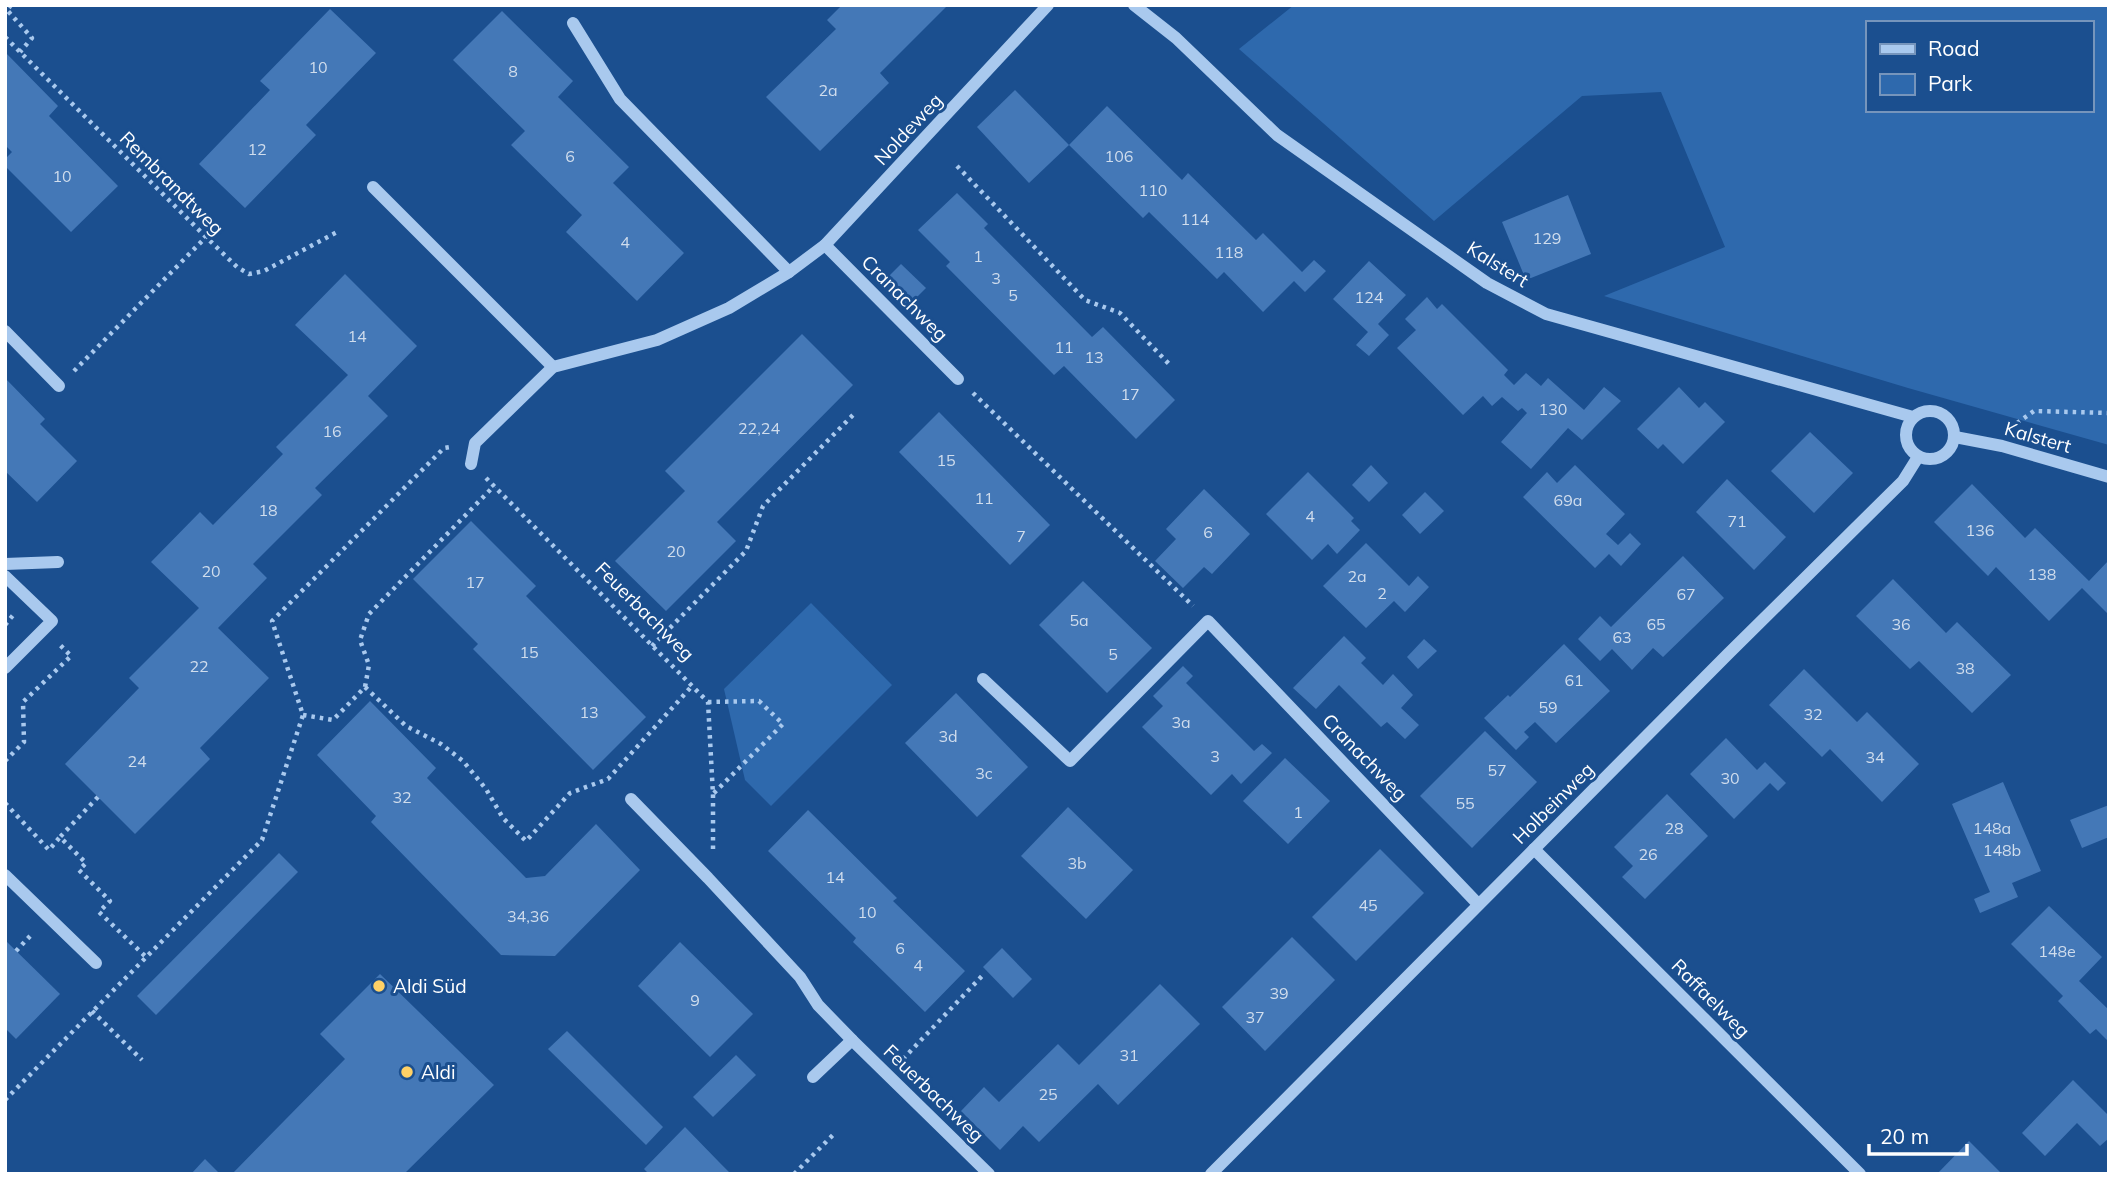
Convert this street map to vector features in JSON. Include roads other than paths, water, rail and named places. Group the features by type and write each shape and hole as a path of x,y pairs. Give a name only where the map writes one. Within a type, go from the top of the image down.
{"street":[{"name":"Noldeweg","path":"471,464 475,443 553,367 657,340 729,308 789,272 825,245 1048,5"},
{"name":"Kalstert","path":"1134,5 1176,38 1277,135 1497,288 1546,314 1913,417 1927,410 1941,412 1952,423 1955,437 2002,446 2109,477"},
{"path":"573,23 620,99 789,272"},
{"path":"373,187 553,367"},
{"name":"Cranachweg","path":"825,245 958,379"},
{"path":"5,331 59,386"},
{"path":"1913,417 1906,430 1908,446 1919,457 1935,459 1942,456 1948,452 1955,437"},
{"name":"Holbeinweg","path":"1211,1174 1737,644 1903,481 1919,457"},
{"path":"5,564 58,562"},
{"path":"5,576 52,621 5,668"},
{"name":"Cranachweg","path":"983,679 1070,761 1208,621 1478,904"},
{"name":"Feuerbachweg","path":"631,799 800,977 818,1005 989,1174"},
{"name":"Raffaelweg","path":"1534,849 1860,1174"},
{"path":"5,875 96,963"},
{"path":"813,1077 852,1040"}],"place":[{"name":"Aldi Süd","path":"379,986"},
{"name":"Aldi","path":"407,1072"}]}
